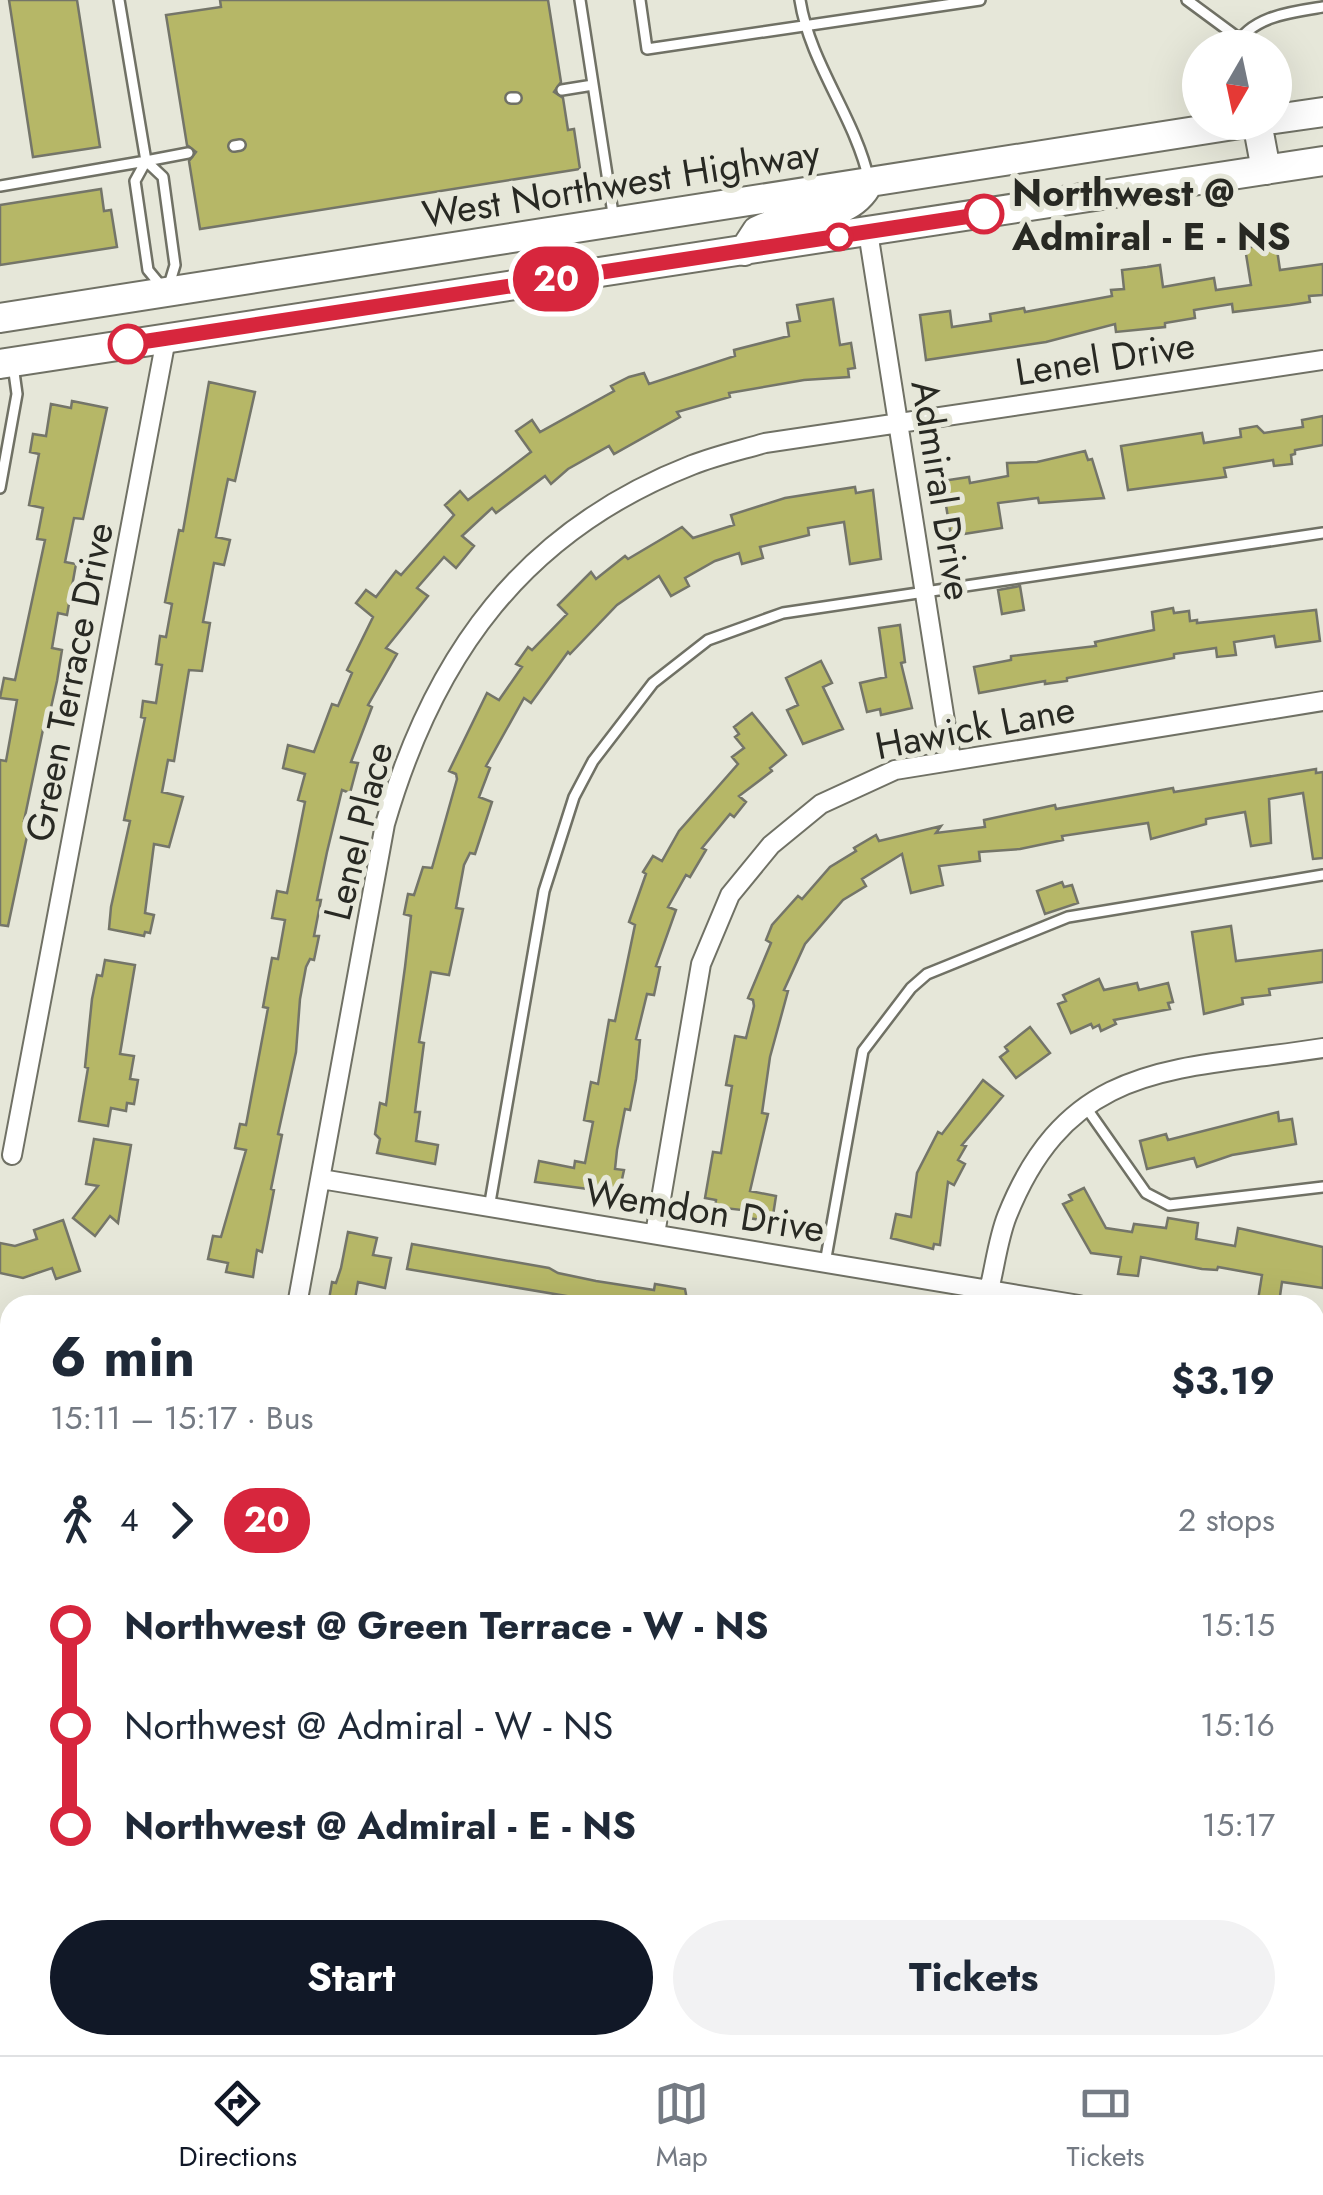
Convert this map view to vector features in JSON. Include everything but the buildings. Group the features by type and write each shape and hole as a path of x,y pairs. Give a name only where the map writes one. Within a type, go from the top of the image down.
{"main road":[{"path":"1292,117 1323,112"},
{"name":"West Northwest Highway","path":"0,318 1182,133"},
{"path":"1259,140 1266,170"},
{"path":"6,363 1323,162"},
{"path":"744,252 758,231 849,205 863,194 869,182"},
{"path":"614,222 619,270"},
{"path":"166,293 166,338"}],"street":[{"name":"Admiral Drive","path":"868,232 951,759"},
{"name":"Green Terrace Drive","path":"12,1155 166,338"},
{"name":"Lenel Drive","path":"898,422 1323,360"},
{"name":"Lenel Place","path":"300,1295 385,824 400,772 432,696 491,606 574,530 631,494 692,465 765,443 898,422"},
{"name":"Hawick Lane","path":"655,1234 701,964 730,896 770,845 821,804 895,770 1323,702"},
{"path":"989,1290 1006,1220 1029,1168 1058,1128 1084,1105 1113,1087 1160,1073 1323,1048"},
{"name":"Wemdon Drive","path":"321,1179 1019,1295"}],"lane":[{"path":"119,0 146,162 163,177 175,265 166,293"},
{"path":"580,0 614,222"},
{"path":"640,0 647,49 980,0"},
{"path":"800,0 804,26 852,130 869,182"},
{"path":"1187,0 1227,30"},
{"path":"1250,30 1277,14 1323,7"},
{"path":"562,90 593,85"},
{"path":"0,186 188,153"},
{"path":"146,162 134,181 148,270 166,293"},
{"path":"0,488 17,394 6,363"},
{"path":"489,1208 544,892 574,798 592,762 654,683 708,640 783,613 1323,533"},
{"path":"825,1262 863,1051 911,988 927,974 1068,917 1323,876"},
{"path":"1084,1105 1146,1192 1169,1205 1323,1187"}],"bus line":[{"name":"20","path":"128,344 984,214"}],"place":[{"name":"Northwest @ Admiral - E - NS","path":"984,214"}]}
